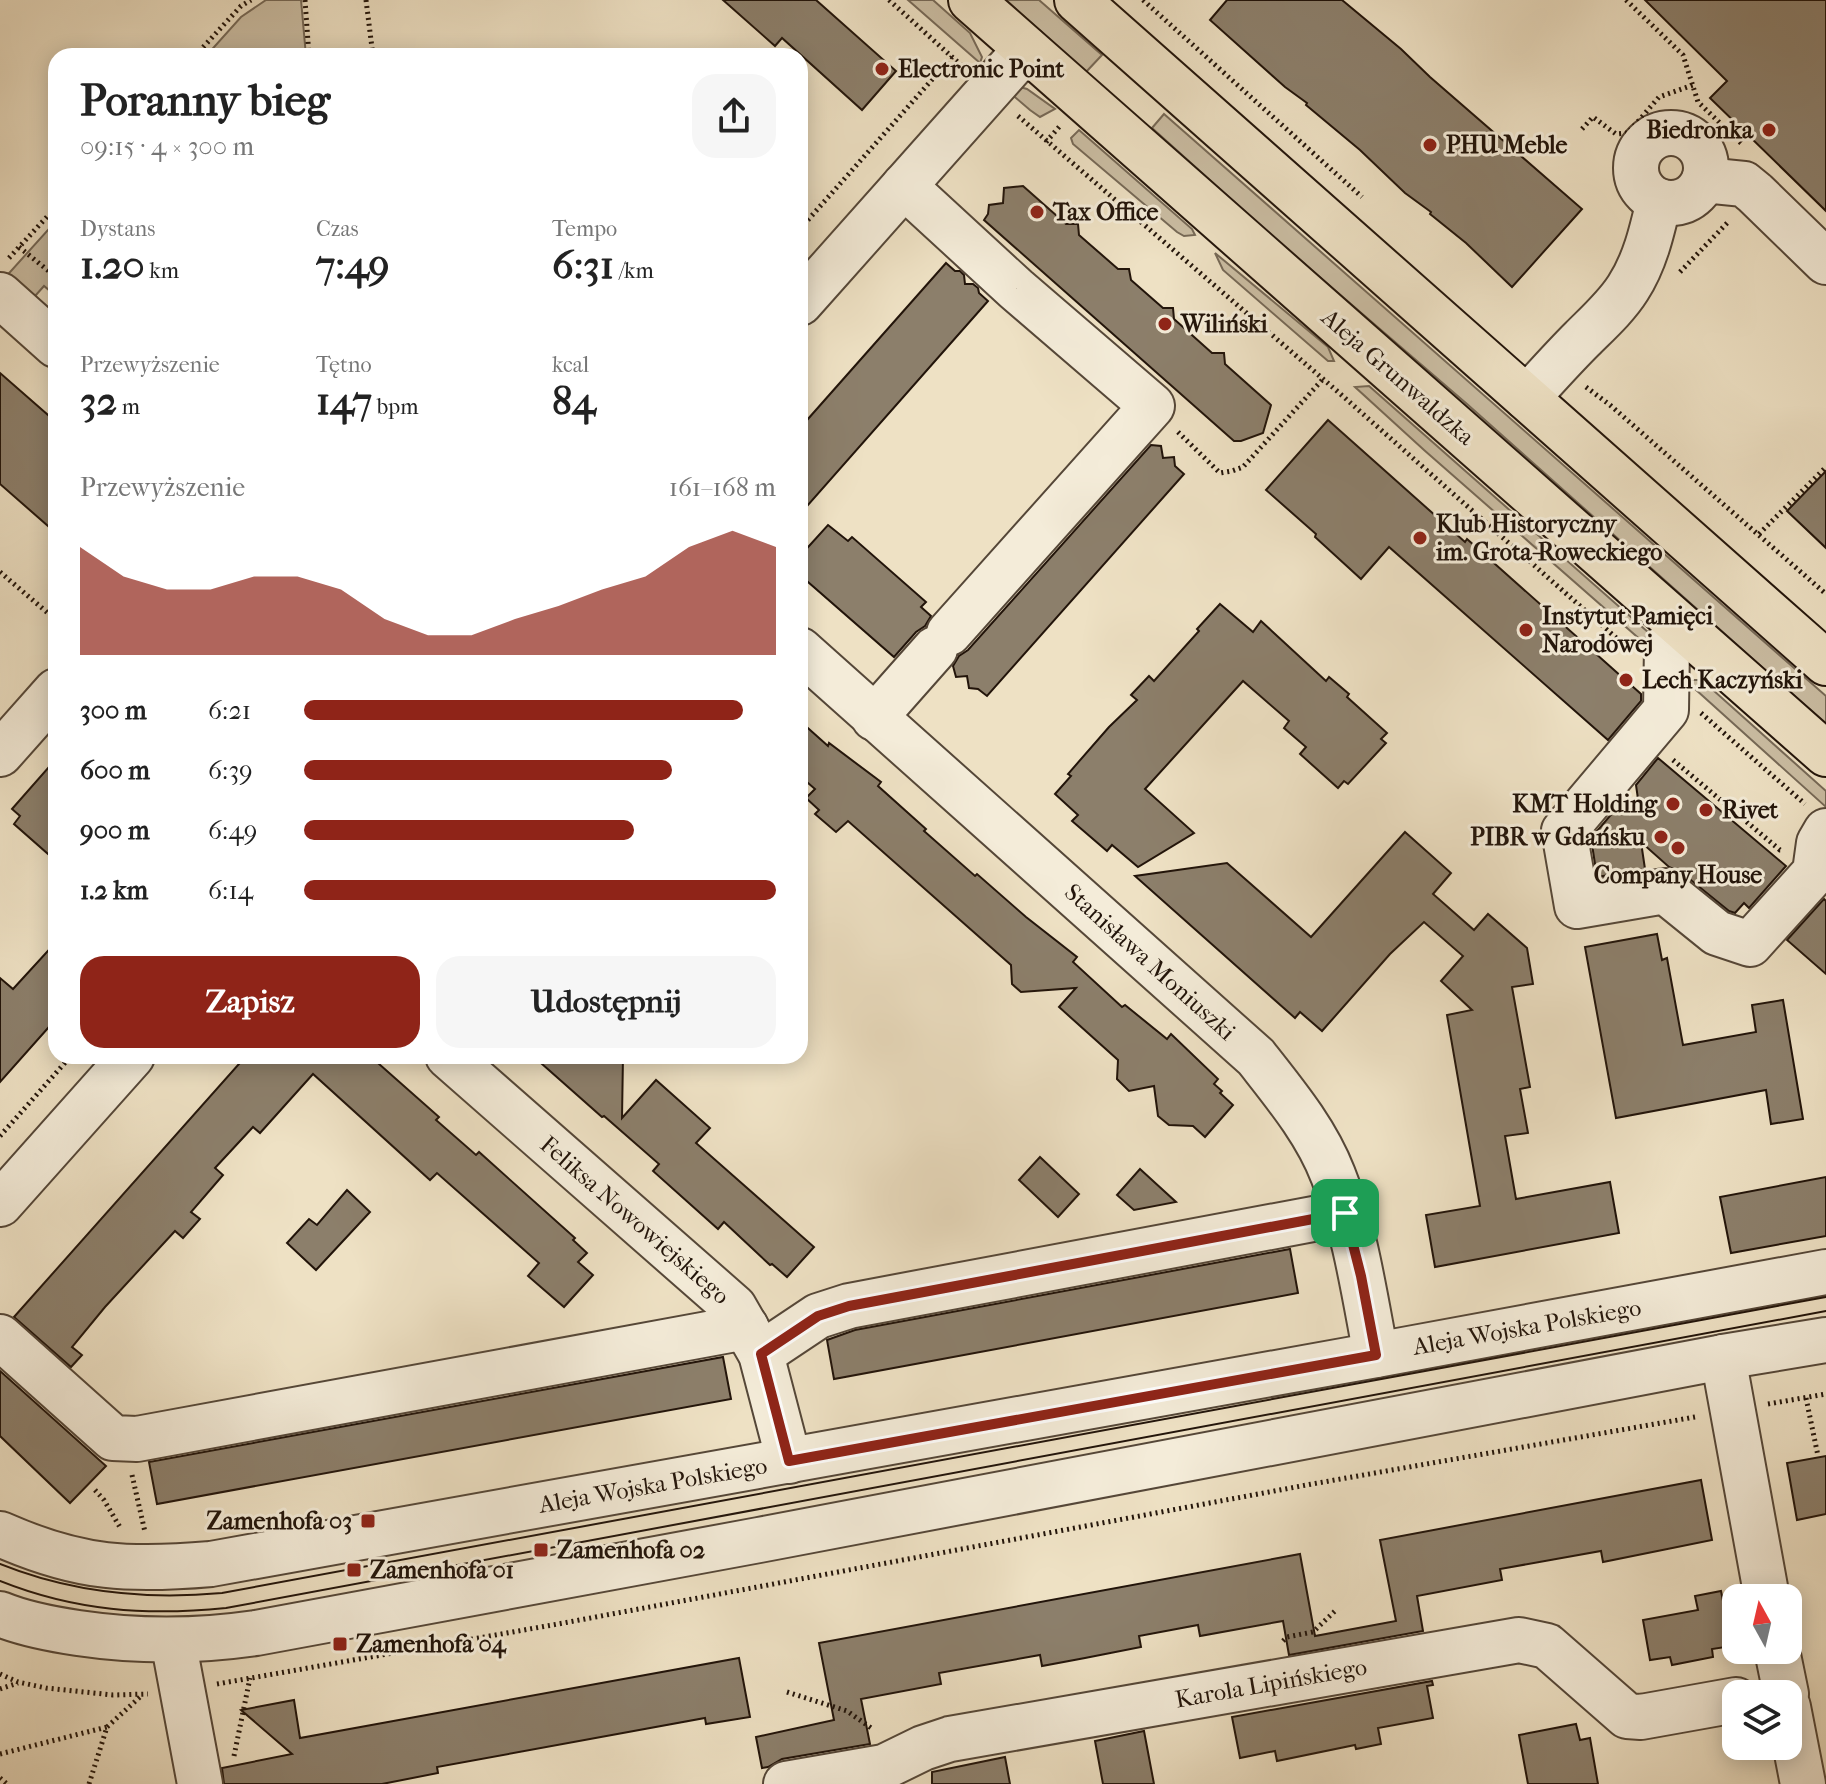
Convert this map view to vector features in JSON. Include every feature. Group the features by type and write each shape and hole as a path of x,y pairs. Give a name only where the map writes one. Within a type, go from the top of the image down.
{"main road":[{"name":"Aleja Grunwaldzka","path":"971,0 1826,754"},
{"path":"1077,0 1826,663"}],"street":[{"path":"808,294 1026,49"},
{"path":"1679,133 1696,143 1702,151 1704,180 1691,198 1681,202 1659,201 1648,195 1640,185 1636,173 1637,160 1648,141 1679,133"},
{"path":"1704,180 1744,184 1826,262"},
{"path":"874,718 1152,406 1016,289 904,186"},
{"path":"1527,398 1628,288 1651,237 1659,201"},
{"path":"0,295 48,338"},
{"path":"1681,627 1667,646 1659,709 1564,831 1577,906 1665,891 1717,933 1750,944 1815,872 1820,829"},
{"name":"Stanisława Moniuszki","path":"808,657 1256,1057 1298,1110 1333,1175 1361,1276 1376,1355"},
{"path":"0,754 48,700"},
{"path":"0,1204 125,1064"},
{"name":"Feliksa Nowowiejskiego","path":"457,1064 734,1307 753,1340 789,1461"},
{"path":"0,1337 113,1438 137,1439 753,1340 849,1306 1345,1213"},
{"name":"Aleja Wojska Polskiego","path":"0,1534 54,1555 105,1565 166,1567 211,1564 1826,1272"},
{"path":"0,1614 53,1630 121,1639 212,1639 323,1621 1826,1340"},
{"path":"1723,1357 1764,1584"},
{"path":"173,1640 216,1774"},
{"name":"Karola Lipińskiego","path":"786,1784 884,1767 950,1739 1519,1640 1547,1646 1627,1716 1641,1717 1722,1703"},
{"path":"1798,1760 1803,1784"}],"path":[{"path":"202,48 241,6 251,0"},
{"path":"305,0 308,48"},
{"path":"366,0 372,48"},
{"path":"889,0 988,90 1323,379 1659,709 1780,850 1820,829 1659,709"},
{"path":"1143,0 1296,137"},
{"path":"1626,0 1683,55 1698,102 1751,153"},
{"path":"808,220 952,57"},
{"path":"1582,129 1593,117 1616,134 1628,133 1659,97 1693,85"},
{"path":"0,268 48,216"},
{"path":"19,247 48,271"},
{"path":"1152,406 1220,473 1243,467 1323,379"},
{"path":"1759,534 1826,467"},
{"path":"0,572 48,613"},
{"path":"0,1136 64,1064"},
{"path":"212,1684 1826,1394"},
{"path":"1806,1398 1818,1456"},
{"path":"124,1439 146,1537"},
{"path":"95,1490 125,1535"},
{"path":"0,1674 18,1682 46,1688 142,1695 107,1727 0,1754"},
{"path":"216,1774 250,1678"},
{"path":"0,1689 18,1682"},
{"path":"787,1692 847,1711 874,1729 889,1764"},
{"path":"89,1784 107,1727"},
{"path":"0,1778 7,1784"}],"shaded area":[{"path":"266,0 301,0 305,48 213,48 241,17"},
{"path":"908,0 933,0 970,33 982,57 980,63"},
{"path":"1006,0 1039,0 1102,55 1086,72"},
{"path":"1016,86 1027,89 1055,109 1040,117 1009,92"},
{"path":"1164,114 1826,696 1826,724 1152,128"},
{"path":"1079,130 1192,229 1195,235 1184,236 1177,232 1073,144 1071,138"},
{"path":"48,230 48,289 44,286 27,305 2,281"},
{"path":"1215,253 1328,347 1334,361 1328,361 1223,270"},
{"path":"1369,386 1649,633 1651,649 1355,387"},
{"path":"1685,680 1698,680 1713,690 1826,791 1826,807"}],"building":[{"path":"723,0 816,0 896,71 862,110 808,61 808,48 793,48 782,38 775,46"},
{"name":"PHU Meble","path":"1227,0 1342,0 1582,209 1512,287 1431,212 1405,193 1210,20"},
{"path":"1645,0 1826,0 1826,211 1710,98 1727,81"},
{"path":"1023,186 1066,224 1078,224 1079,235 1118,269 1129,269 1131,280 1163,308 1173,308 1174,319 1212,353 1224,353 1225,364 1271,405 1263,433 1234,441 984,220 989,205 1003,203 1004,188"},
{"path":"946,263 955,271 960,271 965,284 973,284 988,301 808,505 808,419"},
{"path":"0,373 48,415 48,526 0,484"},
{"name":"Instytut Pamięci Narodowej","path":"1328,420 1641,694 1641,701 1608,740 1389,547 1361,579 1266,490"},
{"path":"1151,445 1161,446 1163,458 1174,457 1175,466 1184,474 987,696 978,689 969,688 967,676 956,677 953,666 959,656 968,650"},
{"path":"1826,471 1826,548 1787,511"},
{"path":"828,525 848,541 852,537 926,602 921,607 931,616 925,626 894,657 808,582 808,547"},
{"path":"1220,604 1253,632 1261,621 1326,681 1329,677 1387,733 1381,739 1386,743 1348,784 1344,781 1338,788 1300,754 1306,747 1284,728 1289,721 1243,681 1145,789 1194,833 1138,867 1112,845 1107,851 1072,821 1078,815 1055,794 1071,776 1068,774 1109,727 1137,700 1131,695 1149,676 1154,681"},
{"path":"808,728 828,746 829,743 881,782 878,786 926,829 924,831 1077,957 1073,962 1122,1007 1125,1005 1167,1039 1171,1034 1218,1079 1214,1084 1233,1105 1205,1137 1193,1126 1169,1125 1158,1116 1154,1086 1129,1091 1117,1079 1118,1060 1059,1007 1076,988 1021,992 1012,984 1011,965 848,821 836,832 815,814 819,810 808,796 815,789 808,783"},
{"name":"Company House","path":"1658,758 1786,866 1749,908 1744,903 1735,913 1729,911 1641,842 1645,869 1597,877 1591,838 1615,810 1639,806 1636,785"},
{"path":"48,768 48,854 14,824 20,816 12,809"},
{"path":"1405,832 1451,873 1433,894 1474,930 1488,914 1527,948 1533,984 1512,987 1530,1087 1520,1089 1528,1133 1505,1136 1516,1199 1610,1182 1619,1233 1435,1267 1426,1215 1480,1206 1447,1015 1472,1010 1441,981 1463,956 1424,922 1390,954 1322,1031 1300,1012 1295,1018 1135,876 1227,863 1311,937"},
{"path":"1824,899 1826,901 1826,974 1787,940"},
{"path":"1657,934 1662,960 1667,958 1683,1045 1756,1032 1752,1005 1783,1000 1803,1119 1771,1124 1766,1090 1616,1118 1585,947"},
{"path":"48,951 48,1028 0,1082 0,978 13,989"},
{"path":"239,1064 379,1064 439,1117 436,1120 476,1155 479,1152 575,1238 573,1240 587,1253 578,1262 593,1275 564,1307 528,1276 539,1263 437,1173 430,1180 313,1074 260,1133 253,1127 215,1168 223,1175 191,1212 200,1219 183,1238 175,1231 105,1307 72,1347 82,1355 71,1367 14,1317"},
{"path":"542,1064 623,1064 622,1118 656,1080 710,1128 696,1143 814,1247 787,1277 724,1222 718,1229 653,1171 659,1164"},
{"path":"1040,1157 1079,1194 1058,1217 1019,1180"},
{"path":"1140,1169 1176,1202 1134,1210 1117,1195"},
{"path":"1826,1177 1826,1236 1731,1253 1720,1197"},
{"path":"347,1190 370,1212 316,1270 287,1243 309,1219 317,1225"},
{"path":"1290,1249 1298,1293 834,1379 827,1340 855,1330"},
{"path":"723,1357 731,1399 157,1504 149,1462"},
{"path":"0,1371 106,1466 70,1503 0,1436"},
{"path":"1826,1456 1826,1514 1797,1520 1787,1463"},
{"path":"1701,1480 1712,1540 1603,1562 1601,1551 1500,1569 1502,1580 1417,1596 1423,1631 1289,1655 1283,1621 1200,1636 1198,1625 1139,1636 1141,1647 1042,1666 1040,1655 939,1673 941,1684 861,1699 870,1744 782,1759 762,1768 756,1737 834,1720 819,1643 1300,1554 1315,1636 1396,1621 1380,1540"},
{"path":"1721,1591 1722,1648 1712,1649 1713,1657 1672,1665 1670,1657 1650,1660 1643,1620 1698,1610 1695,1596"},
{"path":"739,1658 750,1717 706,1724 705,1718 437,1767 438,1773 382,1784 224,1784 222,1768 292,1754 241,1710 294,1700 300,1738"},
{"path":"1432,1681 1433,1685 1427,1686 1433,1718 1378,1728 1381,1744 1356,1749 1355,1745 1277,1761 1275,1751 1240,1758 1232,1717"},
{"path":"1576,1724 1580,1740 1590,1738 1598,1784 1528,1784 1519,1735"},
{"path":"1144,1731 1154,1784 1103,1784 1095,1741"},
{"path":"1005,1757 1010,1784 932,1784 932,1772"}],"tram line":[{"path":"0,1564 54,1582 110,1592 165,1596 222,1593 1826,1297"},
{"path":"0,1581 56,1599 111,1609 167,1611 226,1608 1826,1311"}],"place":[{"name":"Electronic Point","path":"882,69"},
{"name":"Biedronka","path":"1769,130"},
{"name":"PHU Meble","path":"1430,145"},
{"name":"Tax Office","path":"1037,212"},
{"name":"Wiliński","path":"1165,324"},
{"name":"Klub Historyczny im. Grota-Roweckiego","path":"1420,538"},
{"name":"Instytut Pamięci Narodowej","path":"1526,630"},
{"name":"Lech Kaczyński","path":"1626,680"},
{"name":"KMT Holding","path":"1673,804"},
{"name":"Rivet","path":"1706,810"},
{"name":"PIBR w Gdańsku","path":"1661,837"},
{"name":"Company House","path":"1678,848"},
{"name":"Zamenhofa 03","path":"368,1521"},
{"name":"Zamenhofa 02","path":"541,1550"},
{"name":"Zamenhofa 01","path":"354,1570"},
{"name":"Zamenhofa 04","path":"340,1644"}],"route":[{"path":"1345,1213 1376,1355 789,1461 761,1354 818,1316 849,1306 1345,1213"}]}
